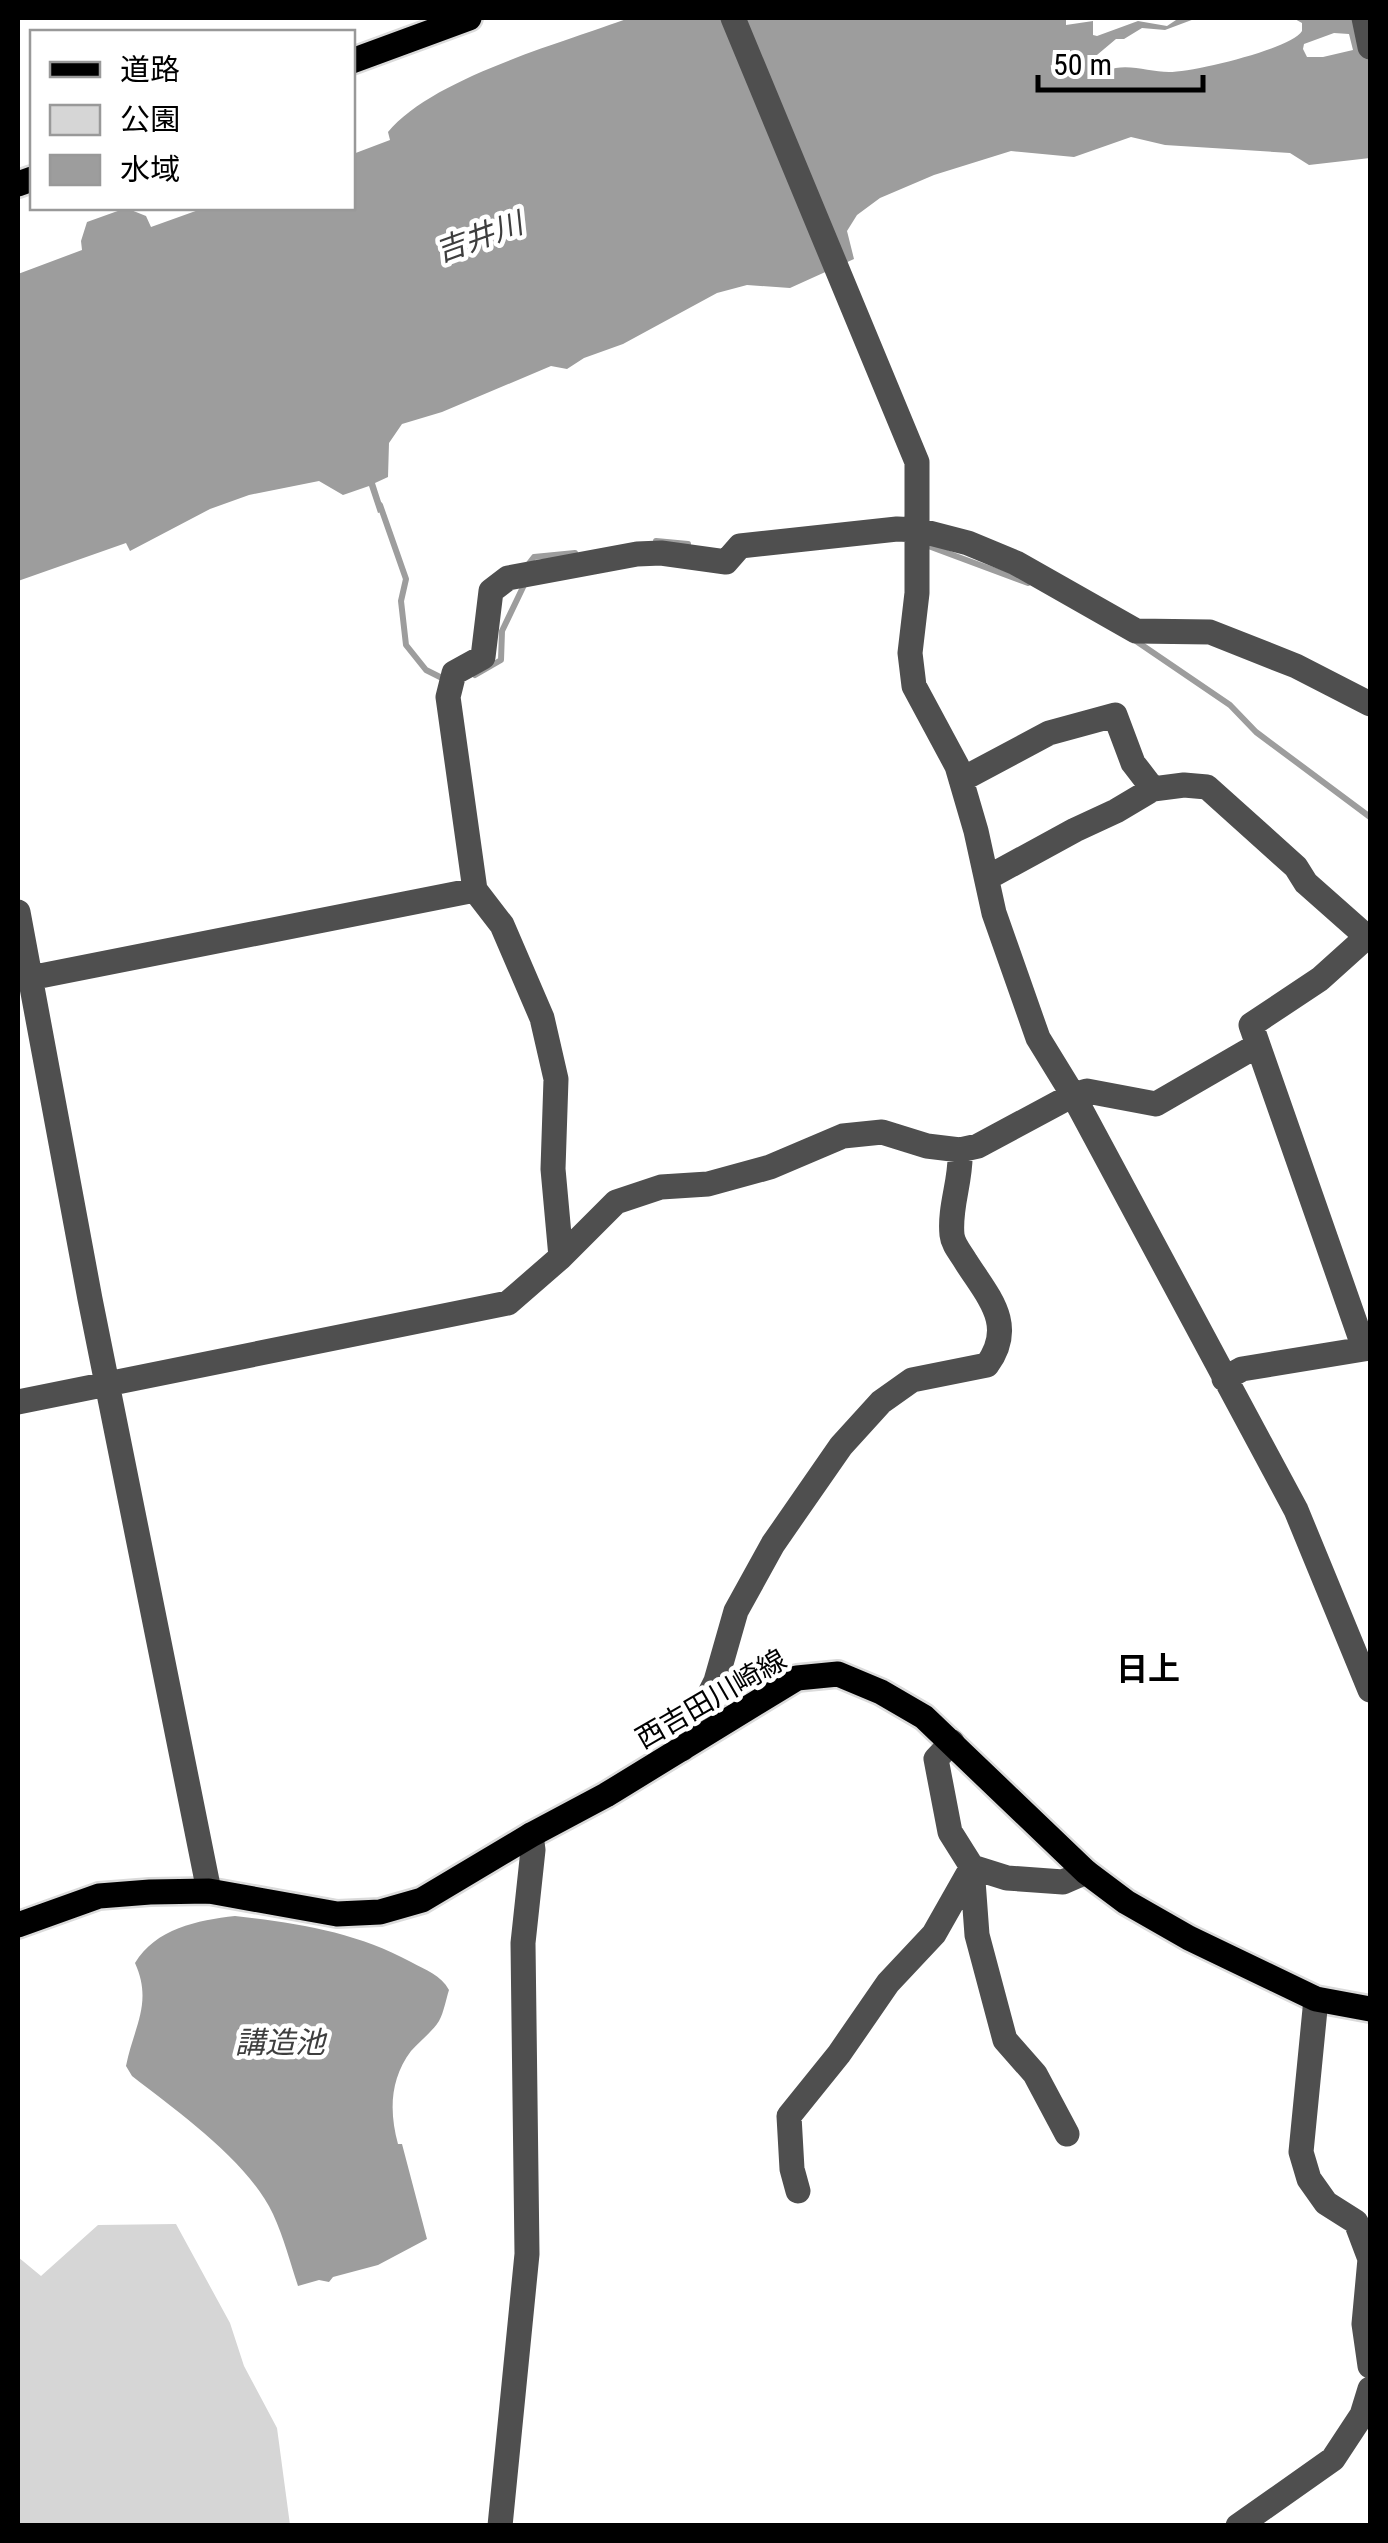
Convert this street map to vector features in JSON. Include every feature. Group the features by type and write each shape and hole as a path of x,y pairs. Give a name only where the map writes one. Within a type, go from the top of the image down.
{"main road":[{"path":"355,59 469,18"},
{"name":"西吉田川崎線","path":"18,1926 99,1896 209,1891 337,1914 380,1912 422,1900 797,1678 838,1674 881,1692 924,1717 1086,1872 1126,1902 1316,1999 1370,2009"}],"street":[{"path":"733,18 917,462 917,594 910,654 914,686 961,780 994,913 1038,1038 1073,1095 1296,1510 1370,1690"},
{"path":"1364,18 1370,47"},
{"path":"561,1256 553,1168 556,1079 542,1018 502,924 475,890 448,697 454,673 483,657 492,591 508,578 637,554 685,555 726,562 740,546 896,528 918,530 968,543 1016,563 1136,631 1210,632 1296,666 1370,704"},
{"path":"961,780 1048,733 1114,715 1133,763 1152,788"},
{"path":"986,878 1116,811 1152,788 1207,788 1296,867 1306,883 1369,935 1320,978 1251,1026 1367,1348 1242,1369 1224,1379"},
{"path":"30,978 475,890"},
{"path":"18,912 107,1384 209,1891"},
{"path":"18,1402 508,1303 616,1202 661,1187 708,1184 770,1167 843,1136 882,1132 927,1146 960,1150 978,1146 1087,1091 1156,1104 1258,1046"},
{"path":"682,1749 716,1681 736,1611 773,1544 841,1446 881,1402 912,1380 987,1365 999,1348 1002,1328 952,1240 952,1217 962,1169 960,1150"},
{"path":"952,1742 936,1759 939,1788 950,1832 972,1867 977,1935 1005,2040 1034,2074 1067,2134"},
{"path":"500,2526 526,2254 522,1943 533,1850 531,1834"},
{"path":"972,1867 1006,1878 1062,1882 1086,1872"},
{"path":"798,2191 792,2169 789,2116 839,2054 888,1983 934,1934 972,1867"},
{"path":"1316,1999 1302,2152 1309,2179 1326,2203 1356,2222 1370,2259 1364,2324 1370,2366"},
{"path":"1238,2526 1333,2459 1362,2415 1370,2390"}],"green space":[{"path":"176,2224 230,2323 244,2366 277,2428 290,2525 18,2525 18,2257 41,2276 98,2225"}],"water":[{"name":"吉井川","path":"629,18 1066,18 1066,25 1093,21 1093,35 1097,36 1138,21 1167,26 1179,18 1197,18 1165,30 1142,28 1124,39 1116,39 1091,60 1107,71 1129,67 1169,72 1219,64 1280,45 1302,31 1302,23 1293,18 1370,18 1370,158 1309,165 1290,153 1165,145 1131,137 1074,157 1011,151 934,175 880,198 857,215 847,231 854,259 790,288 747,285 717,293 623,344 584,358 567,369 551,366 442,412 402,424 389,443 388,477 375,483 384,511 378,513 369,486 343,495 319,481 249,495 210,509 130,551 126,543 18,581 18,274 82,250 87,222 120,210 146,216 151,227 198,210 355,210 355,153 390,140 388,132 435,95 535,51","holes":["1334,33 1349,34 1353,50 1307,57 1303,49 1304,44"]},
{"name":"講造池","path":"235,1916 303,1926 369,1943 433,1973 449,1990 439,2021 404,2062 393,2096 398,2144 402,2144 427,2239 378,2265 333,2277 329,2282 319,2280 298,2286 284,2241 262,2194 230,2157 132,2076 126,2066 142,2003 135,1963 166,1934 207,1920"}],"waterway":[{"path":"380,505 406,579 401,601 406,645 426,670 444,679"},
{"path":"656,541 688,544"},
{"path":"923,544 1028,583"},
{"path":"527,566 534,557 575,553"},
{"path":"475,675 501,660 502,631 525,583"},
{"path":"1136,641 1230,705 1256,732 1370,817"}],"district":[{"name":"日上","path":"1148,1669"}]}
